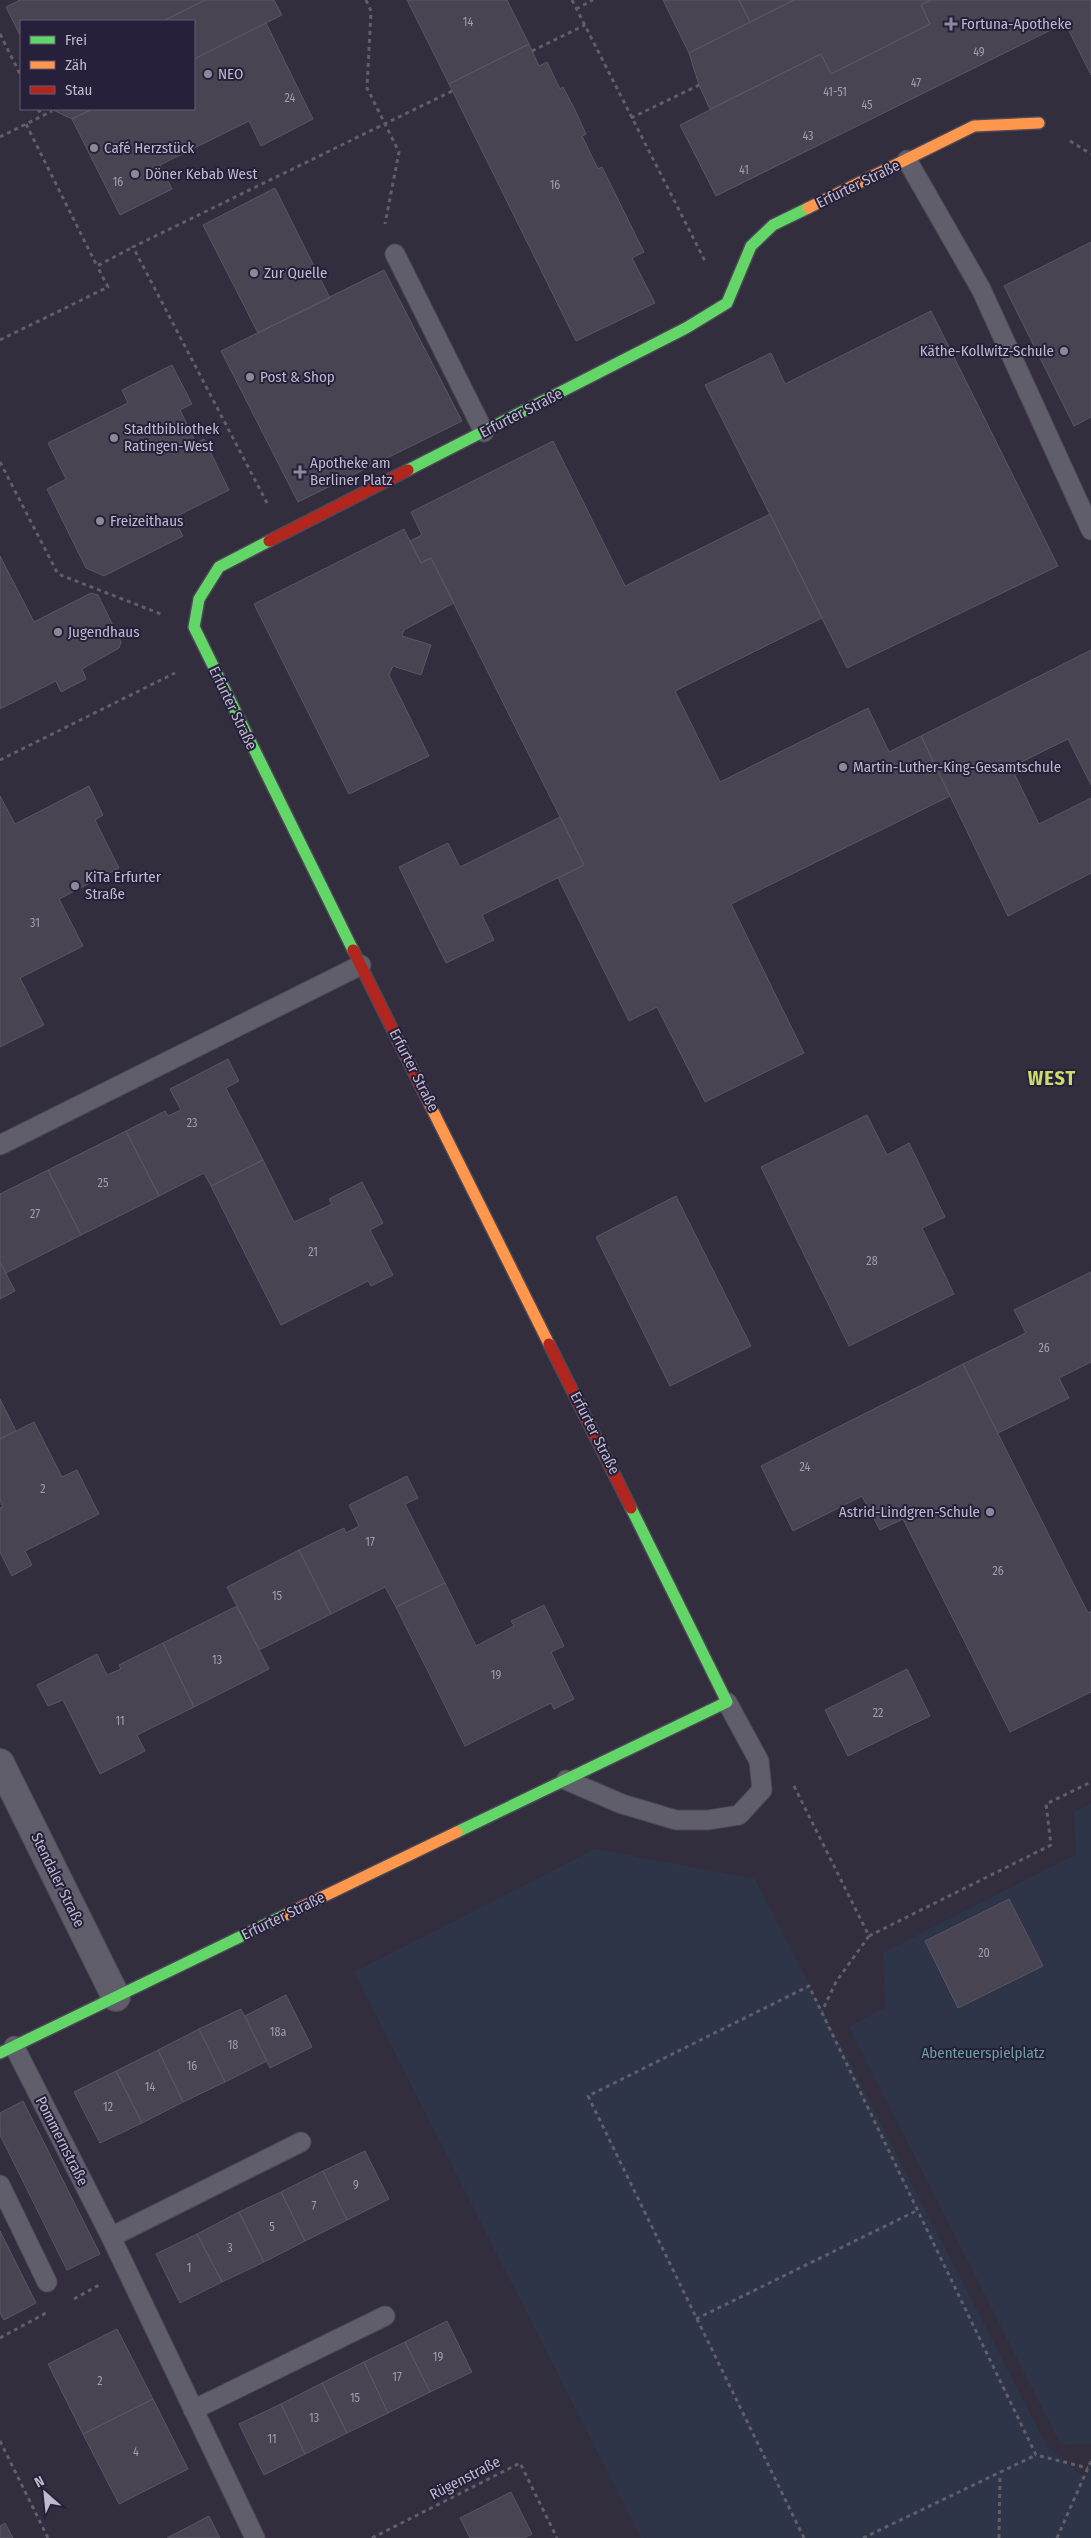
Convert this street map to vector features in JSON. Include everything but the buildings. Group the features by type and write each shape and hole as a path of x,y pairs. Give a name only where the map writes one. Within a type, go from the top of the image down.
{"street":[{"name":"Erfurter Straße","path":"7,2049 727,1702 207,657 194,627 199,599 219,567 686,328 728,303 751,246 773,225 974,126 1039,123"},
{"name":"Stendaler Straße","path":"0,1763 116,1997"}],"lane":[{"path":"907,160 981,289 1091,530"},
{"path":"395,254 484,432"},
{"path":"0,1145 361,965"},
{"name":"Erfurter Straße","path":"566,1780 622,1804 676,1820 708,1820 739,1815 762,1790 759,1761 727,1702"},
{"name":"Pommernstraße","path":"7,2049 111,2237 255,2538"},
{"path":"111,2237 301,2142"},
{"path":"0,2185 47,2282"},
{"path":"193,2410 385,2316"}],"path":[{"path":"366,0 371,11 367,88 399,152 384,231 395,254"},
{"path":"572,0 631,118 728,303"},
{"path":"576,9 593,0"},
{"path":"532,51 584,25"},
{"path":"0,34 20,74"},
{"path":"631,118 699,84"},
{"path":"97,266 452,90"},
{"path":"39,110 42,116"},
{"path":"0,137 52,111"},
{"path":"0,340 108,287 26,124"},
{"path":"133,247 283,534"},
{"path":"0,462 58,574 194,627"},
{"path":"0,760 207,657"},
{"path":"791,1778 869,1936"},
{"path":"821,2011 836,1982 869,1936 1051,1845 1046,1804 1091,1782"},
{"path":"804,2538 588,2096 809,1986 916,2211 1036,2454"},
{"path":"696,2319 916,2211"},
{"path":"0,2441 48,2538"},
{"path":"863,2538 1000,2474 1036,2454 1088,2468"},
{"path":"1057,2538 1091,2461"},
{"name":"Rügenstraße","path":"372,2538 520,2463 557,2538"},
{"path":"999,2538 1000,2474"}],"green space":[{"name":"Abenteuerspielplatz","path":"1091,1803 1091,2444 1061,2445 849,2027 886,2007 883,1953 1076,1854 1074,1812"},
{"path":"595,1849 755,1879 1047,2446 1085,2478 1091,2464 1091,2538 641,2538 354,1972"}],"traffic: fast":[{"path":"408,470 686,328 727,303 751,246 773,225 808,208"},
{"path":"269,541 219,567 199,599 194,627 353,950"},
{"path":"457,1832 727,1702 631,1508"},
{"path":"0,2053 287,1914"}],"traffic: slow":[{"path":"808,208 974,126 1039,123"},
{"path":"427,1099 549,1344"},
{"path":"287,1914 457,1832"}],"traffic: jam":[{"path":"269,541 408,470"},
{"path":"353,950 427,1099"},
{"path":"549,1344 631,1508"}],"place":[{"name":"Fortuna-Apotheke","path":"951,24"},
{"name":"NEO","path":"208,74"},
{"name":"Café Herzstück","path":"94,148"},
{"name":"Döner Kebab West","path":"135,174"},
{"name":"Zur Quelle","path":"254,273"},
{"name":"Käthe-Kollwitz-Schule","path":"1064,351"},
{"name":"Post & Shop","path":"250,377"},
{"name":"Stadtbibliothek Ratingen-West","path":"114,438"},
{"name":"Apotheke am Berliner Platz","path":"300,472"},
{"name":"Freizeithaus","path":"100,521"},
{"name":"Jugendhaus","path":"58,632"},
{"name":"Martin-Luther-King-Gesamtschule","path":"843,767"},
{"name":"KiTa Erfurter Straße","path":"75,886"},
{"name":"Astrid-Lindgren-Schule","path":"990,1512"}],"district":[{"name":"WEST","path":"1052,1078"}]}
